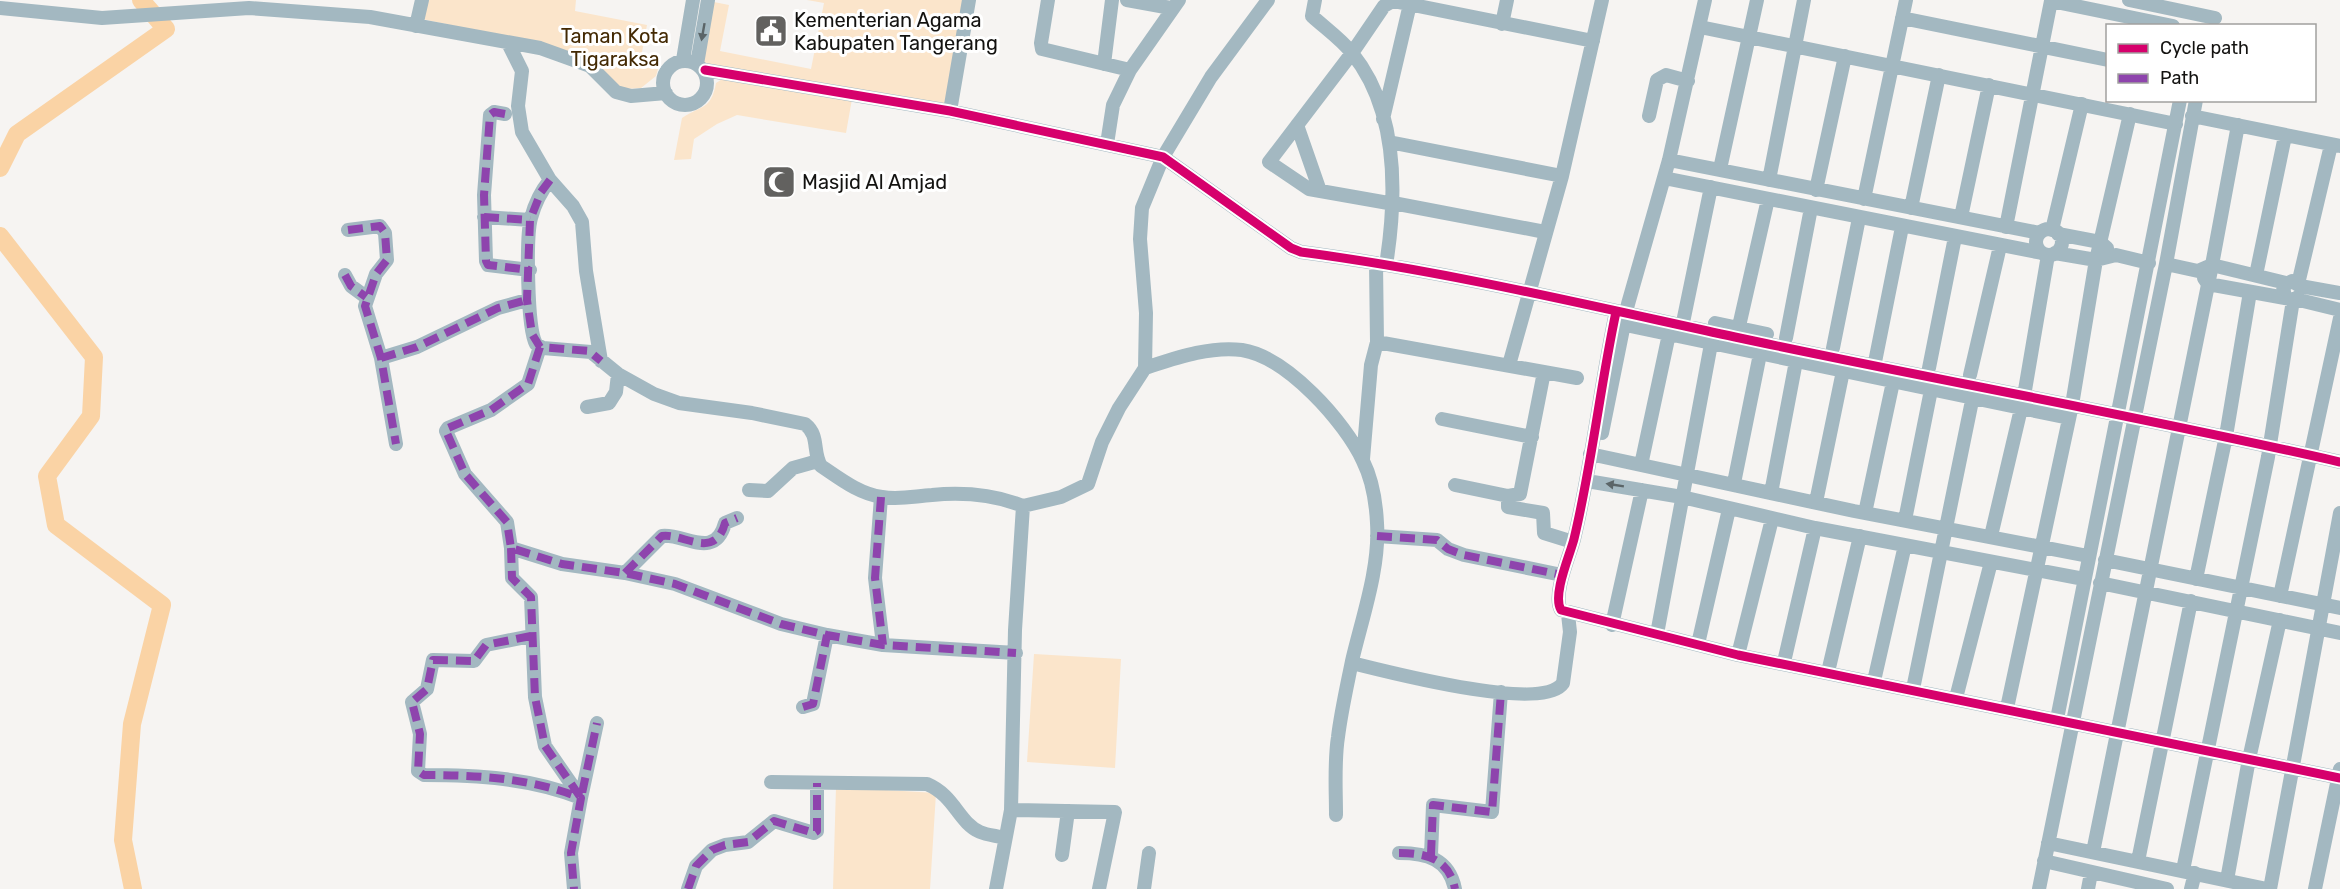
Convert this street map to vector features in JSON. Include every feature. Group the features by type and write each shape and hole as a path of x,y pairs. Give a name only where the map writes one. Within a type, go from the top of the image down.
{"street":[{"path":"416,26 422,0"},
{"path":"683,60 693,0"},
{"path":"708,0 701,67 707,88 697,102 680,104 666,93 663,83 665,72 673,64 683,60 701,67 950,111 1107,144 1162,157 1291,248 1528,294 1679,328 1973,384 2023,397 2226,436 2340,462"},
{"path":"950,111 969,0"},
{"path":"1048,0 1042,49 1130,70"},
{"path":"1104,64 1112,0"},
{"path":"1107,144 1113,105 1130,70 1175,4 1127,0"},
{"path":"540,347 589,351 618,374 654,394 679,403 752,412 805,424 811,429 817,441 818,461 847,483 881,497 907,499 933,495 978,494 1006,499 1023,506 1061,497 1088,484 1106,433 1145,368 1146,313 1140,239 1142,208 1162,157 1211,77 1268,0"},
{"path":"1315,0 1312,16 1352,53 1373,89 1389,142 1394,203 1381,264 1377,342 1371,365 1363,459"},
{"path":"1502,24 1507,0"},
{"path":"1509,365 1562,176 1602,0"},
{"path":"1705,0 1670,160 1621,315 1593,455 1573,542 1562,575 1558,607 1568,614 1738,655 1913,688 2292,770 2339,775 2315,889"},
{"path":"1720,169 1757,0"},
{"path":"1737,338 1804,0"},
{"path":"1864,199 1906,0"},
{"path":"2006,227 2044,47 2050,0 2164,24"},
{"path":"2129,0 2215,16"},
{"path":"1545,232 1309,189 1269,162 1352,53 1384,6 1393,1 1593,41"},
{"path":"0,8 102,18 222,4 247,4 370,17 540,48 590,66 616,92 631,96 666,93"},
{"path":"1383,119 1410,4"},
{"path":"1902,18 2106,60"},
{"path":"1700,27 2176,124"},
{"path":"508,43 522,71 519,119 522,132 550,180 573,206 582,222 586,271 601,361"},
{"path":"1816,190 1845,56"},
{"path":"1649,116 1660,78 1666,75 1688,81"},
{"path":"1874,366 1900,227 1912,208 1939,75"},
{"path":"1961,217 1989,85"},
{"path":"2057,719 2180,102"},
{"path":"2039,889 2166,264 2196,102"},
{"path":"2049,254 2036,243 2050,232 2082,104"},
{"path":"505,114 494,112 490,115 484,217 487,264 530,270"},
{"path":"2007,708 2039,570 2071,407 2096,260 2130,114"},
{"path":"2192,116 2336,145 2293,292 2269,446 2208,751 2189,871 2192,889"},
{"path":"1297,124 1320,191"},
{"path":"2093,852 2180,428 2238,125"},
{"path":"2256,275 2285,136"},
{"path":"1389,142 1562,176"},
{"path":"1670,160 2006,227 2050,232 2100,242 2116,255"},
{"path":"1664,178 2000,246 2096,260 2116,255 2149,262"},
{"path":"550,180 541,192 530,220 530,270 527,300 532,334 540,347 528,384 491,410 448,428 446,431 465,474 507,522 512,578 531,597 534,697 545,746 581,798"},
{"path":"1766,199 1770,180"},
{"path":"1641,465 1679,328 1711,187"},
{"path":"1786,338 1811,208"},
{"path":"1912,208 1917,230"},
{"path":"484,217 530,220"},
{"path":"1833,348 1859,218"},
{"path":"348,231 380,226 385,233 387,260 376,274 374,286 366,297 365,306 381,358 396,444"},
{"path":"1992,562 1989,535 2023,397 2049,254 2061,244 2050,232"},
{"path":"1929,368 1955,237"},
{"path":"1913,688 1947,529 2000,246"},
{"path":"2166,264 2198,271 2212,266 2256,275 2340,310"},
{"path":"2198,271 2208,284 2250,292 2340,293"},
{"path":"345,275 351,286 366,297"},
{"path":"2196,579 2226,436 2250,292"},
{"path":"381,358 417,347 498,308 527,300"},
{"path":"2280,596 2340,318"},
{"path":"1679,328 1711,344 1737,338 1786,338 1798,351 1843,371 1874,366 1929,368 1973,384"},
{"path":"1737,338 1760,354 1833,348 1874,366 1893,382 1931,390 1973,384"},
{"path":"1377,342 1577,378"},
{"path":"1657,634 1711,344"},
{"path":"1145,368 1183,356 1213,350 1244,351 1278,366 1310,388 1363,459 1369,476 1377,536 1372,571 1337,739 1336,815"},
{"path":"1771,493 1798,351"},
{"path":"1698,644 1729,509 1760,354"},
{"path":"1816,502 1843,371"},
{"path":"1455,485 1518,496 1521,492 1544,372"},
{"path":"587,407 609,403 616,392 618,374"},
{"path":"1828,672 1893,382"},
{"path":"1905,520 1931,390"},
{"path":"1442,419 1532,437"},
{"path":"1593,455 1865,513 1989,535 2088,556"},
{"path":"749,490 768,491 792,468 818,461"},
{"path":"1587,481 1682,497 1815,528 2084,579"},
{"path":"1729,509 1734,484"},
{"path":"1612,625 1642,490"},
{"path":"1508,496 1508,507 1543,513 1544,533 1573,542"},
{"path":"881,497 875,578 883,645"},
{"path":"996,889 1011,810 1023,506"},
{"path":"1860,536 1865,513"},
{"path":"2048,843 2269,889 2340,513"},
{"path":"625,573 662,536 698,542 718,539 722,535 724,523 737,518"},
{"path":"1738,655 1772,519"},
{"path":"1784,662 1815,528"},
{"path":"1377,536 1437,540 1448,549 1464,555 1562,575"},
{"path":"1956,698 1992,562 2008,539"},
{"path":"1874,681 1905,545"},
{"path":"511,548 562,564 625,573 675,584 781,624 827,635 883,645 1016,652"},
{"path":"2105,560 2340,608"},
{"path":"2100,583 2340,633"},
{"path":"2138,861 2192,601"},
{"path":"1352,663 1466,689 1537,693 1560,687 1570,632 1568,614"},
{"path":"2227,880 2249,759 2280,620"},
{"path":"803,707 813,704 827,635"},
{"path":"531,636 486,645 474,661 433,660 427,689 416,696 412,702 420,734 419,774 470,775 514,781 558,789 581,798"},
{"path":"1431,855 1433,805 1492,812 1501,692"},
{"path":"574,889 571,853 597,723"},
{"path":"771,782 927,784 941,790 967,822 980,832 1004,838"},
{"path":"688,889 696,867 712,850 725,845 747,843 774,821 814,833 818,831 817,783"},
{"path":"1011,810 1129,813"},
{"path":"1062,855 1068,811"},
{"path":"1099,889 1115,812"},
{"path":"1144,889 1149,853"},
{"path":"1399,853 1431,855 1449,870 1455,889"},
{"path":"2044,861 2168,889"},
{"path":"2088,889 2091,873"}],"green space":[{"name":"Taman Kota Tigaraksa","path":"425,0 576,0 575,11 647,25 640,63 658,69 656,76 641,88 624,89 541,44 422,19"},
{"path":"807,0 967,0 949,110 706,69 699,62 709,1 729,5 720,51 811,69 824,3"},
{"path":"724,78 852,99 846,133 737,115 717,124 694,139 691,159 674,160 682,118 705,106 714,92 716,83"},
{"path":"1034,654 1121,659 1115,768 1027,762"},
{"path":"836,787 936,793 930,889 833,889"}],"waterway":[{"path":"0,168 17,134 166,29 141,0"},
{"path":"0,236 94,357 91,416 47,476 56,525 162,605 132,724 123,840 133,889"}],"marked path":[{"path":"505,114 494,112 490,115 484,195 486,261 488,265 530,270"},
{"path":"550,180 541,192 530,220 527,300 532,334 540,347 589,351 601,361"},
{"path":"484,217 530,220"},
{"path":"348,230 380,226 385,233 387,260 376,274 365,306 381,358 396,444"},
{"path":"345,275 351,286 366,297"},
{"path":"381,358 417,347 498,308 527,300"},
{"path":"540,347 528,384 491,410 448,428 446,431 465,474 507,522 511,548 562,564 625,573 675,584 781,624 827,635 883,645 1016,653"},
{"path":"881,497 875,578 883,645"},
{"path":"625,573 662,536 706,543 714,541 725,523 737,518"},
{"path":"1377,536 1437,540 1448,549 1464,555 1562,575"},
{"path":"511,548 512,578 531,597 535,697 545,746 581,798 597,723"},
{"path":"803,707 813,704 827,635"},
{"path":"531,636 486,645 474,661 433,660 427,689 412,702 420,734 418,771 424,775 484,777 523,782 581,798 571,853 574,889"},
{"path":"1431,855 1433,805 1492,812 1501,692"},
{"path":"688,889 696,866 712,850 725,845 748,842 774,821 814,833 817,831 817,783"},
{"path":"1399,853 1427,856 1442,864 1448,871 1455,889"}],"cycle path":[{"path":"705,70 950,111 1163,157 1291,248 1301,252 1410,269 1519,290 1810,353 2189,429 2340,462"},
{"path":"1616,312 1580,511 1560,585 1561,610 1738,655 2340,778"}],"place":[{"name":"Kementerian Agama Kabupaten Tangerang","path":"771,31"},
{"name":"Masjid Al Amjad","path":"779,182"}]}
